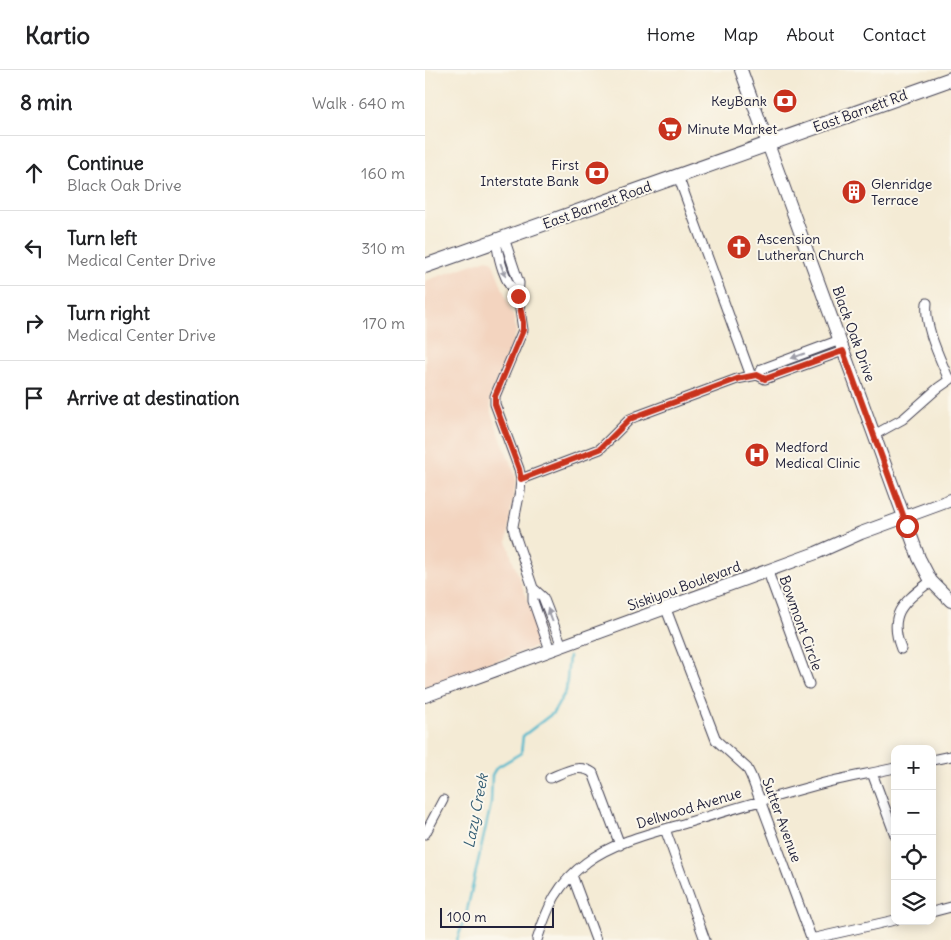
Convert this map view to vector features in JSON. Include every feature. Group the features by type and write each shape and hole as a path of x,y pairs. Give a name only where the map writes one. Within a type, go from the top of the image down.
{"main road":[{"name":"East Barnett Rd","path":"768,144 951,80"},
{"name":"East Barnett Road","path":"425,266 768,144"}],"street":[{"name":"Black Oak Drive","path":"741,70 919,558 931,581 951,601"},
{"path":"678,176 755,376"},
{"path":"500,240 519,283 518,296 523,330 495,396 495,404 521,479 513,526 518,547 533,588 543,597 556,648"},
{"path":"874,434 903,420 938,388 950,380 928,324 927,303"},
{"path":"521,479 600,449 630,419 637,416 737,379 755,376 765,379 841,346"},
{"name":"Siskiyou Boulevard","path":"425,696 768,572 816,554 861,533 951,500"},
{"name":"Bowmont Circle","path":"768,572 809,684"},
{"path":"901,649 895,625 901,606 931,581"},
{"name":"Sutter Avenue","path":"666,608 716,740 747,768 751,776 811,940"},
{"path":"936,759 951,756"},
{"path":"550,778 580,768 587,769 593,773 620,845"},
{"name":"Dellwood Avenue","path":"537,940 550,904 572,875 587,862 620,845 665,829 761,800 891,769"},
{"path":"872,773 891,824"},
{"path":"425,834 443,800"},
{"path":"665,829 705,940"},
{"path":"572,875 596,940"},
{"path":"936,911 951,908"},
{"path":"811,940 891,921"}],"shaded area":[{"path":"487,259 492,261 494,266 514,318 516,333 490,396 491,413 515,474 516,483 507,541 542,640 537,646 425,687 425,281"}],"waterway":[{"name":"Lazy Creek","path":"457,940 466,915 491,804 492,775 496,768 521,753 523,736 553,713 566,691 569,656"}],"place":[{"name":"KeyBank","path":"785,101"},
{"name":"Minute Market","path":"670,129"},
{"name":"First Interstate Bank","path":"597,173"},
{"name":"Glenridge Terrace","path":"854,192"},
{"name":"Ascension Lutheran Church","path":"739,247"},
{"name":"Medford Medical Clinic","path":"757,455"}],"route":[{"path":"518,296 523,330 495,396 495,404 521,479 600,449 630,419 637,416 737,379 759,375 765,379 843,351 907,526"}]}
